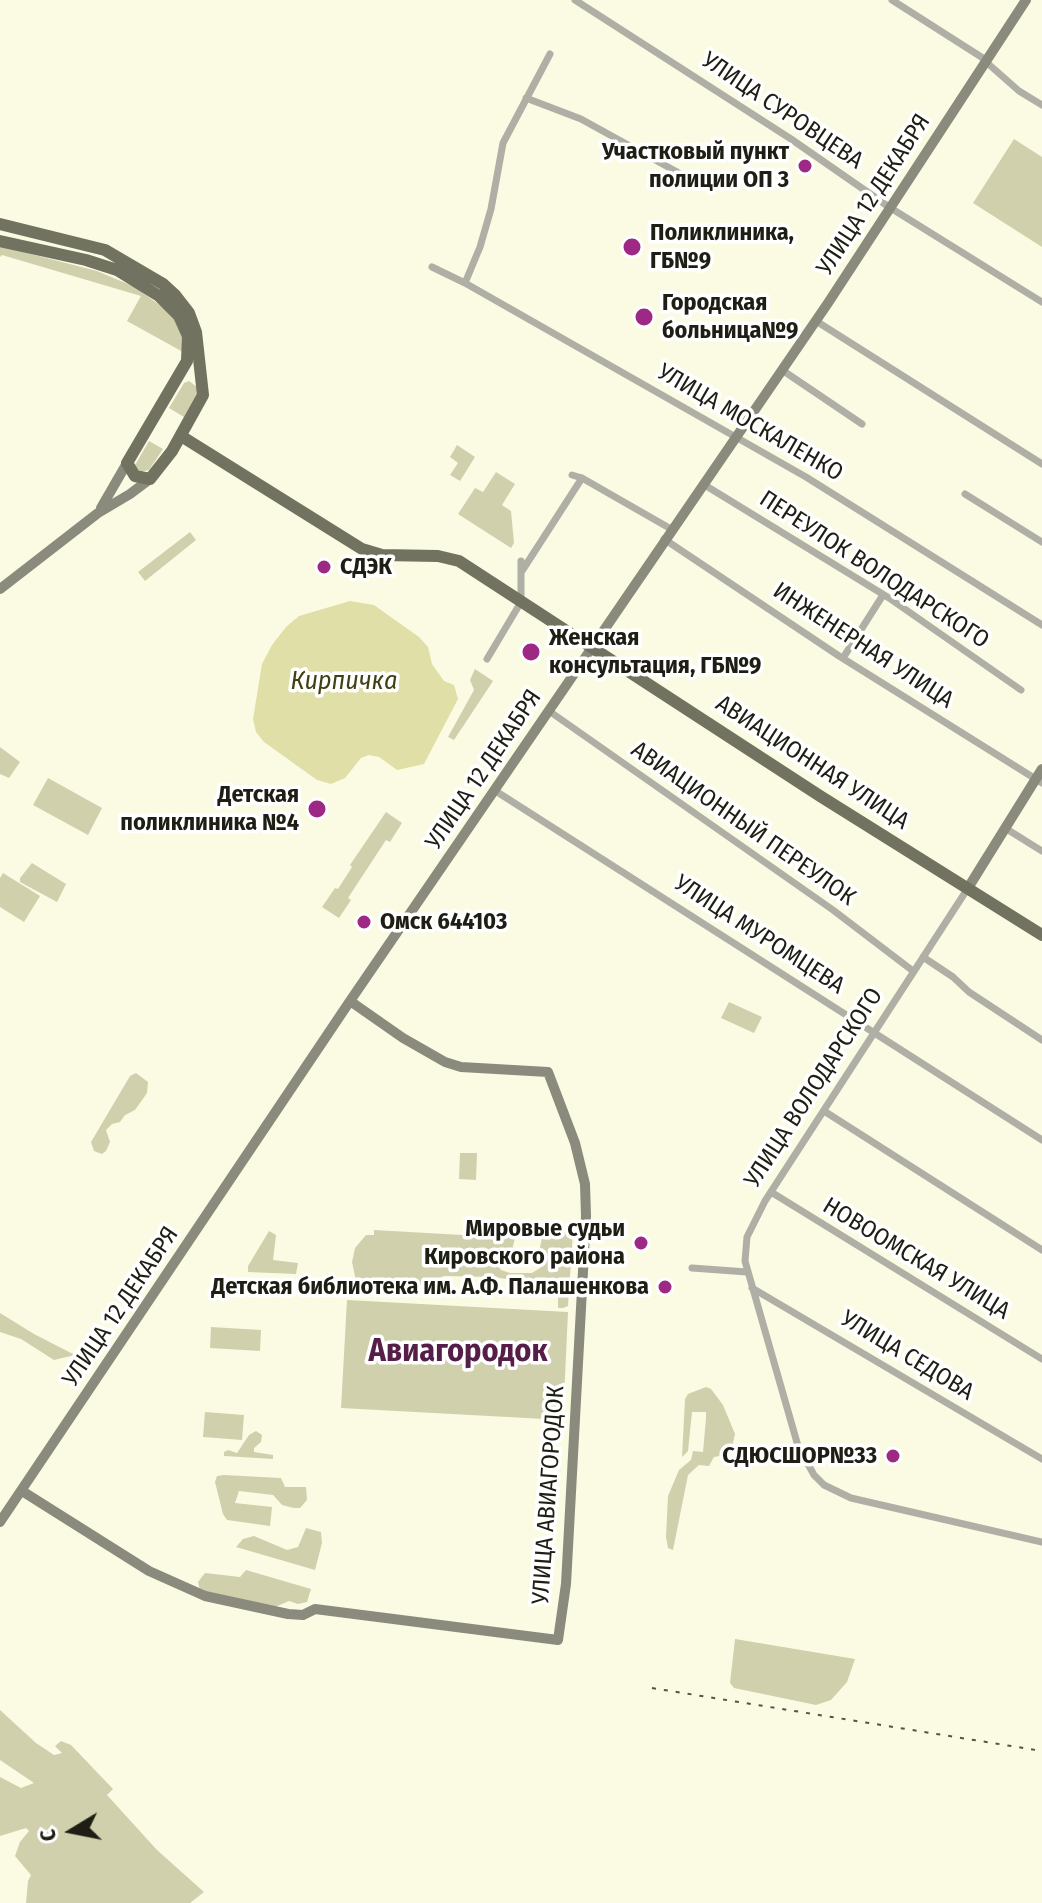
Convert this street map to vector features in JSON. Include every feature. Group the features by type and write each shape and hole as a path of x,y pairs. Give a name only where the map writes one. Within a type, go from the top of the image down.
{"main road":[{"name":"УЛИЦА 12 ДЕКАБРЯ","path":"0,1522 350,1001 816,321 1026,0"},
{"path":"0,224 105,250 163,284 183,303 193,322 204,388 201,403 150,479 98,513 0,589"},
{"path":"0,241 101,264 136,280 159,296 179,316 188,336 187,361 98,513"},
{"path":"176,381 192,377 204,388"},
{"name":"АВИАЦИОННАЯ УЛИЦА","path":"181,436 362,549 382,555 449,557 1042,935"},
{"path":"127,463 135,476 150,479"},
{"name":"УЛИЦА ВОЛОДАРСКОГО","path":"968,888 1040,777"},
{"name":"УЛИЦА АВИАГОРОДОК","path":"22,1491 149,1571 205,1596 288,1614 303,1615 315,1609 558,1640 566,1584 586,1216 581,1164 548,1072 461,1067 445,1062 403,1038 350,1001"}],"street":[{"path":"892,0 986,60 1019,91 1042,105"},
{"name":"УЛИЦА СУРОВЦЕВА","path":"579,2 791,139 889,207 1042,302"},
{"path":"465,283 491,209 503,143 550,54"},
{"path":"526,98 581,119 697,183"},
{"name":"УЛИЦА МОСКАЛЕНКО","path":"432,267 806,477 1042,625"},
{"path":"816,321 1042,464"},
{"path":"782,370 862,424"},
{"path":"572,475 671,529"},
{"path":"522,571 582,478"},
{"name":"ПЕРЕУЛОК ВОЛОДАРСКОГО","path":"703,484 950,638 960,649 1021,690"},
{"path":"965,494 1042,542"},
{"name":"ИНЖЕНЕРНАЯ УЛИЦА","path":"664,539 843,658 1040,777"},
{"path":"487,659 518,611 521,602 521,561"},
{"path":"843,658 883,595"},
{"name":"АВИАЦИОННЫЙ ПЕРЕУЛОК","path":"549,711 833,910 913,971"},
{"name":"УЛИЦА МУРОМЦЕВА","path":"494,790 1042,1140"},
{"path":"1005,828 1042,851"},
{"name":"УЛИЦА ВОЛОДАРСКОГО","path":"968,888 771,1192 747,1237 745,1261 803,1458 824,1485 851,1498 1042,1542"},
{"path":"923,957 1042,1040"},
{"path":"824,1111 1042,1250"},
{"name":"НОВООМСКАЯ УЛИЦА","path":"771,1192 1042,1359"},
{"path":"692,1268 747,1272"},
{"name":"УЛИЦА СЕДОВА","path":"752,1288 1042,1459"}],"shaded area":[{"path":"1014,139 1042,157 1042,247 973,203"},
{"path":"0,246 97,271 135,287 177,322 184,338 183,352 127,321 141,296 2,255 0,257"},
{"path":"189,381 197,387 197,393 184,417 169,408 184,383"},
{"path":"149,441 163,449 149,470 140,472 135,465"},
{"path":"457,445 475,457 460,481 450,475 458,463 450,457"},
{"path":"496,472 515,484 502,505 511,511 514,543 511,548 458,514 475,488 483,492"},
{"path":"190,532 196,540 145,581 138,572"},
{"path":"475,669 493,681 454,740 448,737 474,690 470,680"},
{"path":"0,747 20,762 9,778 0,774"},
{"path":"48,778 102,808 88,835 33,805"},
{"path":"386,812 402,823 390,842 386,840 348,898 351,900 339,918 322,907 335,888 338,889 352,867 350,865"},
{"path":"32,863 66,884 57,902 20,882"},
{"path":"3,873 40,896 24,922 0,907 0,878"},
{"path":"729,1002 762,1017 754,1033 721,1018"},
{"path":"136,1073 148,1082 147,1093 135,1110 106,1130 110,1142 106,1151 102,1154 94,1151 91,1142 130,1076"},
{"path":"460,1153 477,1153 476,1180 459,1179"},
{"path":"558,1227 569,1228 573,1232 568,1306 563,1308 558,1308 558,1292 521,1290 506,1279 494,1277 444,1276 426,1285 356,1281 352,1262 355,1248 366,1235 374,1235 374,1230 515,1238 512,1250 497,1264 501,1270 510,1273 532,1273 540,1268 543,1260 540,1247 543,1234"},
{"path":"269,1231 276,1235 273,1260 298,1263 296,1274 248,1272 248,1266"},
{"path":"347,1300 568,1312 563,1420 341,1408"},
{"path":"0,1313 75,1355 54,1360 21,1339 0,1332"},
{"path":"211,1327 261,1330 260,1351 210,1348"},
{"path":"706,1387 723,1405 735,1434 732,1447 714,1457 709,1466 699,1465 688,1475 673,1550 668,1548 666,1537 668,1496 679,1470 691,1460 693,1451 703,1452 706,1418 706,1412 692,1412 688,1451 682,1457 685,1399 688,1394"},
{"path":"205,1412 244,1415 242,1440 203,1437"},
{"path":"256,1431 262,1435 254,1452 273,1455 273,1459 224,1456 228,1450 237,1453 249,1435"},
{"path":"217,1476 281,1478 285,1487 306,1487 307,1500 300,1508 294,1508 282,1505 273,1495 239,1491 235,1503 272,1507 270,1526 227,1520 215,1482"},
{"path":"306,1528 321,1532 322,1543 315,1570 236,1547 243,1539 254,1536 287,1550 298,1547"},
{"path":"246,1570 311,1589 307,1602 298,1604 289,1601 275,1607 200,1590 198,1582 205,1573 240,1577"},
{"path":"735,1639 855,1659 847,1682 831,1700 816,1705 734,1688 730,1683"},
{"path":"0,1710 54,1755 62,1753 55,1746 61,1741 71,1745 113,1789 107,1795 157,1850 204,1892 190,1903 26,1903 31,1875 15,1856 20,1842 29,1831 26,1828 0,1836 0,1777 21,1788 34,1783 0,1760"}],"water":[{"name":"Кирпичка","path":"350,601 374,605 419,637 428,647 432,664 444,681 454,685 458,699 424,764 397,770 379,757 369,755 361,758 345,778 331,784 317,780 264,742 256,732 253,719 262,664 286,627 299,616"}],"railway":[{"path":"652,1688 1042,1751"}],"place":[{"name":"Участковый пункт полиции ОП 3","path":"805,166"},
{"name":"Поликлиника, ГБ№9","path":"632,247"},
{"name":"Городская больница№9","path":"644,317"},
{"name":"СДЭК","path":"324,567"},
{"name":"Женская консультация, ГБ№9","path":"531,652"},
{"name":"Детская поликлиника №4","path":"317,809"},
{"name":"Омск 644103","path":"364,922"},
{"name":"Мировые судьи Кировского района","path":"641,1243"},
{"name":"Детская библиотека им. А.Ф. Палашенкова","path":"665,1287"},
{"name":"СДЮСШОР№33","path":"893,1456"}],"district":[{"name":"Авиагородок","path":"458,1352"}]}
